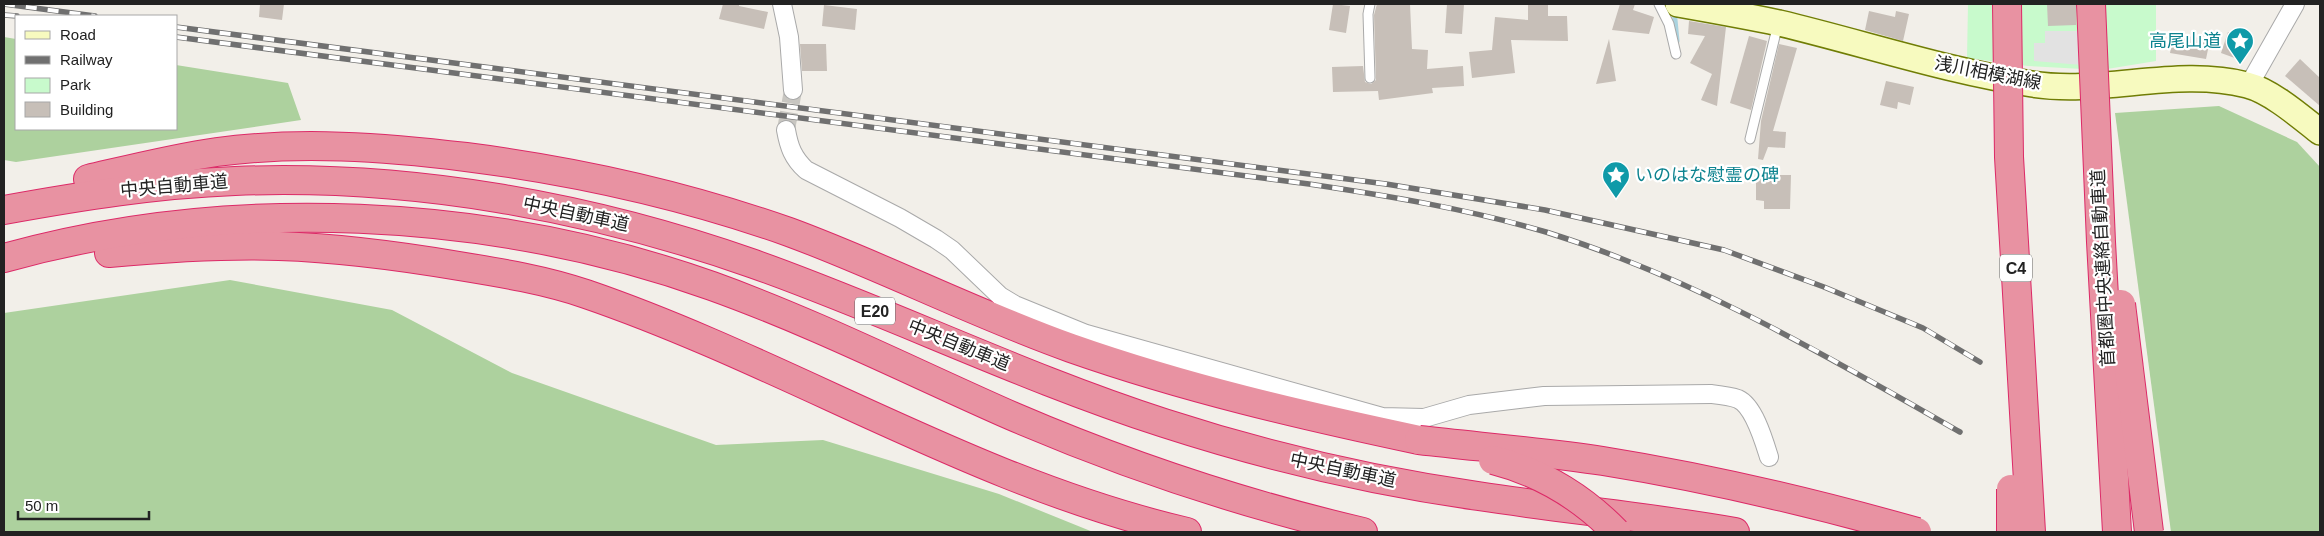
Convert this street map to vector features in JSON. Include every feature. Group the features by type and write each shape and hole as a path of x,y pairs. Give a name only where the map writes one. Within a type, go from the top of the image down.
{"highway":[{"name":"C4","path":"2007,4 2009,157 2031,532"},
{"name":"首都圏中央連絡自動車道","path":"2091,4 2098,129 2101,242 2117,532"},
{"path":"2098,129 2149,532"},
{"path":"4,200 85,180 215,152 319,147 412,150 505,162 655,191 793,234 1024,330 1112,362 1248,402 1419,440 1514,466 1541,477 1571,494 1616,532"},
{"path":"2009,157 2011,532"},
{"name":"中央自動車道","path":"4,210 148,187 240,181 394,185 446,190 555,208 619,222 743,260 803,282 1103,402 1163,423 1282,458 1473,496 1618,514 1735,532"},
{"name":"中央自動車道","path":"4,258 88,239 180,225 261,218 376,220 430,224 526,237 627,260 710,286 805,322 1014,416 1145,469 1287,514 1363,532"},
{"path":"4,270 104,253 187,247 279,246 424,260 509,274 583,293 651,318 716,344 930,443 1010,476 1168,532"},
{"path":"1419,440 1557,455 1646,469 1788,499 1917,532"},
{"path":"1099,508 1187,532"}],"main road":[{"name":"浅川相模湖線","path":"1678,4 1778,23 1951,68 2034,85 2111,85 2202,80 2249,85 2298,114 2320,132"}],"street":[{"path":"782,4 789,37 793,90"},
{"path":"2249,85 2295,4"},
{"path":"786,130 789,146 795,160 806,170 900,218 936,239 952,250 1000,296 1015,305 1086,334 1382,417 1424,418 1469,405 1544,396 1711,394 1728,397 1739,400 1750,412 1761,434 1769,457"}],"lane":[{"path":"1370,4 1368,14 1370,78"},
{"path":"1659,4 1669,24 1676,54"},
{"path":"1750,139 1778,23"}],"green space":[{"path":"1968,4 2156,4 2156,61 2101,70 2028,66 1967,58"},
{"path":"4,37 15,39 15,130 178,130 178,65 288,83 301,120 16,162 4,160"},
{"path":"2219,106 2297,142 2320,167 2320,532 2171,532 2115,113"},
{"path":"230,280 392,310 512,373 716,445 823,440 999,494 1093,532 4,532 4,313"}],"shaded area":[{"path":"2045,31 2079,31 2082,65 2034,61 2034,43 2045,43"}],"building":[{"path":"260,4 284,4 282,20 259,17"},
{"path":"723,4 739,4 739,6 768,12 764,29 719,19"},
{"path":"1333,4 1350,6 1346,33 1329,30"},
{"path":"1377,4 1410,4 1412,49 1428,50 1427,69 1463,66 1464,86 1432,88 1433,93 1379,100 1378,91 1333,92 1332,67 1363,66 1365,82 1371,84 1376,80 1374,15"},
{"path":"1447,4 1464,4 1462,34 1445,33"},
{"path":"1528,4 1548,4 1548,16 1567,16 1568,41 1511,40 1515,73 1472,78 1469,52 1492,50 1495,17 1528,20"},
{"path":"1620,4 1635,4 1633,10 1654,17 1649,34 1612,30"},
{"path":"2047,4 2076,4 2076,25 2048,26"},
{"path":"824,5 857,9 855,30 822,26"},
{"path":"1869,11 1895,17 1896,11 1909,14 1903,41 1865,30"},
{"path":"1689,21 1726,27 1717,106 1701,100 1712,74 1690,63 1705,36 1688,34"},
{"path":"2228,32 2250,39 2243,61 2221,53"},
{"path":"2183,35 2210,40 2206,59 2170,53 2173,38 2182,39"},
{"path":"1749,36 1767,41 1751,110 1730,103"},
{"path":"1609,39 1616,81 1596,84"},
{"path":"800,44 826,44 827,71 802,71"},
{"path":"1779,44 1797,48 1773,131 1786,132 1785,148 1768,147 1763,160 1758,159 1761,121"},
{"path":"2300,59 2320,78 2320,106 2285,76"},
{"path":"1886,81 1914,87 1910,105 1898,102 1897,109 1880,105"},
{"path":"1756,175 1791,175 1790,209 1764,209 1764,201 1756,200"}],"waterway":[{"path":"1674,9 1677,41"}],"tunnel":[{"path":"786,130 793,90"}],"railway":[{"path":"4,4 87,15"},
{"path":"4,15 15,16"},
{"path":"178,27 1386,184 1545,210 1724,250 1824,287 1923,328 1980,362"},
{"path":"178,37 1309,184 1399,198 1458,210 1546,232 1601,251 1707,295 1810,347 1960,432"}],"place":[{"name":"高尾山道","path":"2240,65"},
{"name":"いのはな慰霊の碑","path":"1616,199"}]}
